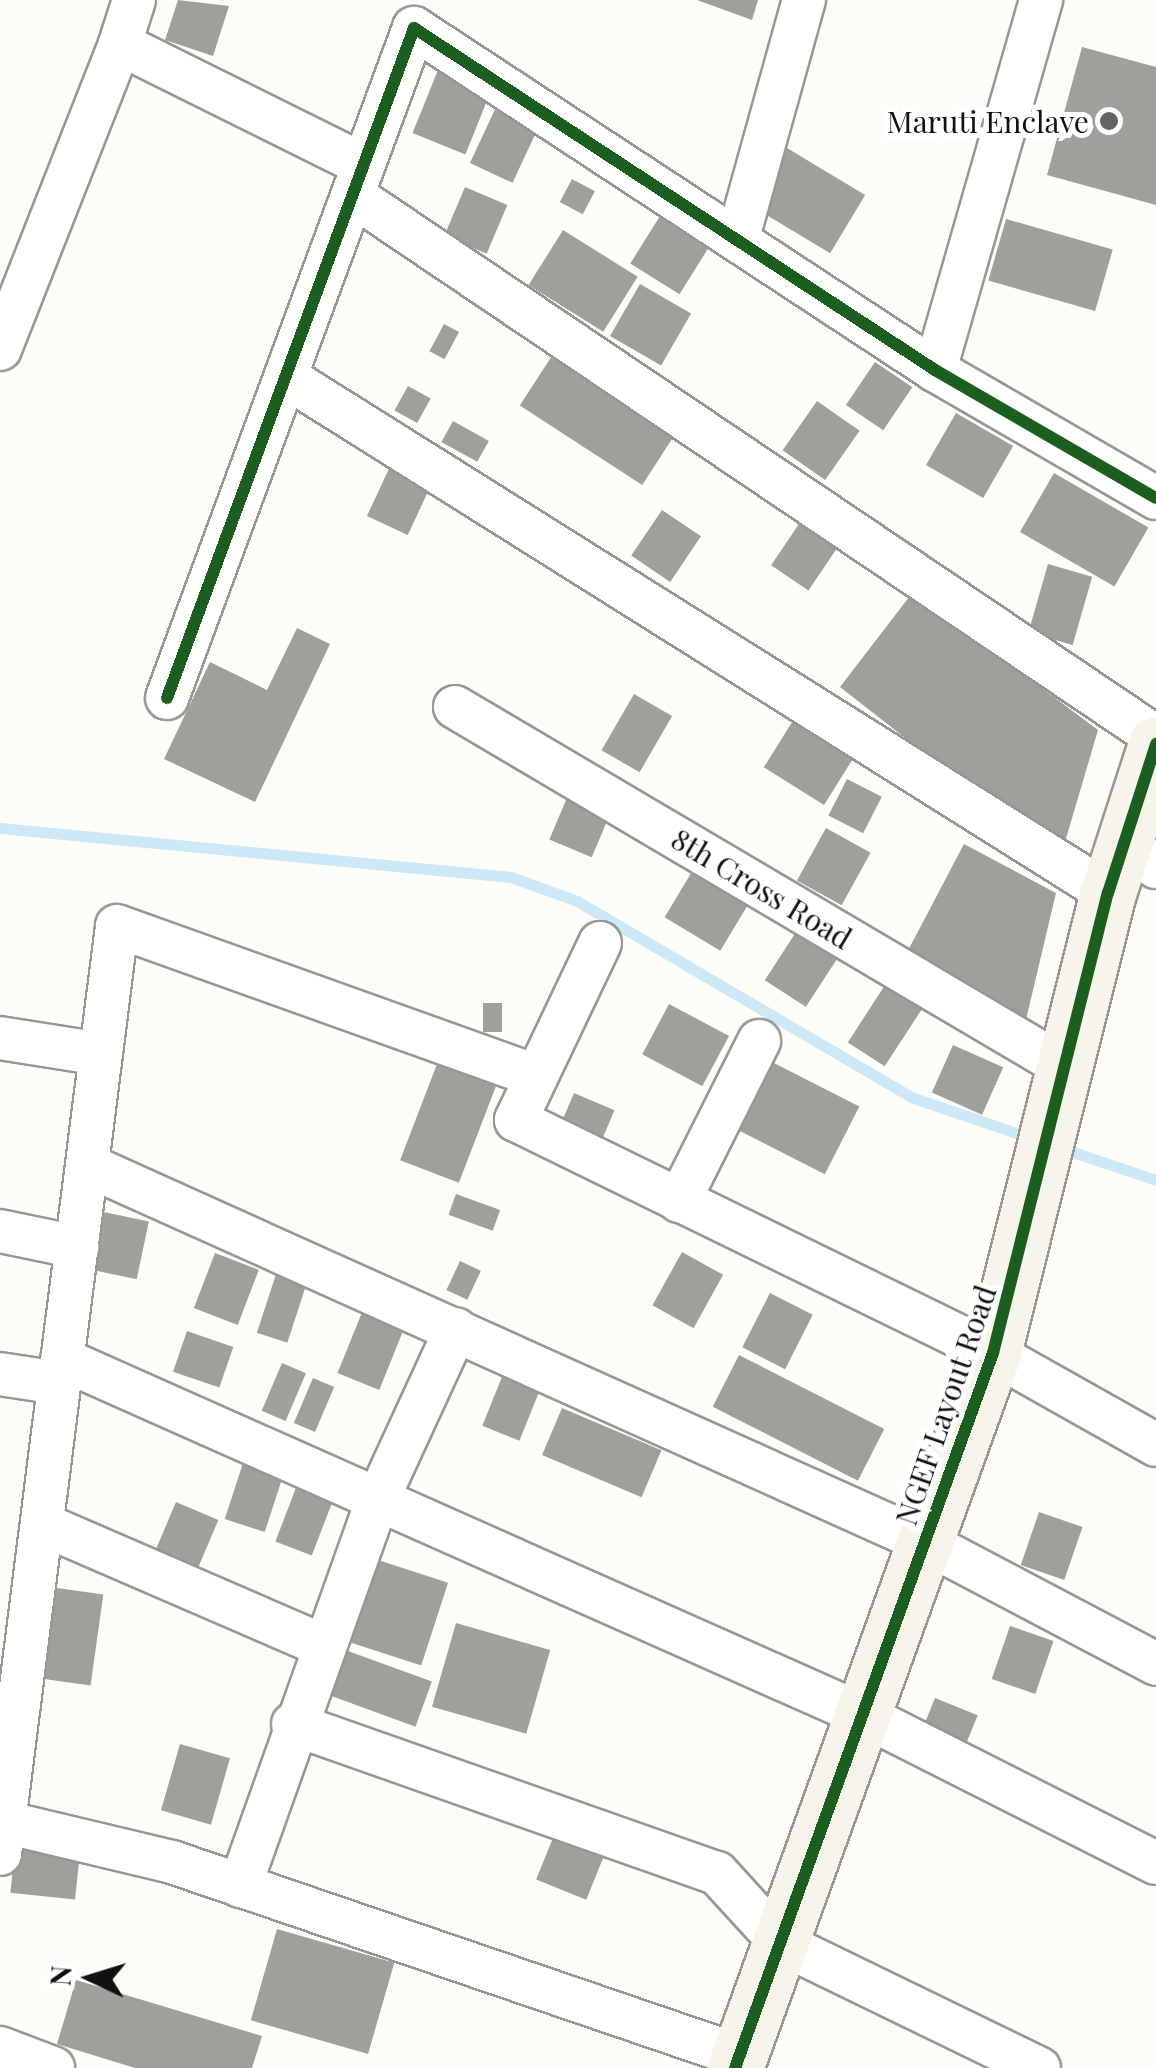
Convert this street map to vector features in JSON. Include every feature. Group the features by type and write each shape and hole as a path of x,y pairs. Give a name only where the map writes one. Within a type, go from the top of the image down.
{"street":[{"path":"0,349 134,0"},
{"path":"738,234 804,0"},
{"path":"935,370 1041,0"},
{"path":"167,698 419,14 935,370 1156,498"},
{"path":"120,44 359,180 1156,741"},
{"path":"286,377 1130,868"},
{"name":"8th Cross Road","path":"455,707 1068,1069"},
{"name":"NGEF Layout Road","path":"737,2062 993,1354 1068,1069 1130,868 1156,741"},
{"path":"535,1076 117,926 42,1524 16,1590 1,1832 240,1886 737,2062"},
{"path":"600,943 516,1120 993,1354 1156,1445"},
{"path":"0,1038 100,1054"},
{"path":"679,1201 759,1041"},
{"path":"87,1165 926,1542 1156,1664"},
{"path":"0,1231 77,1247"},
{"path":"240,1886 321,1645 376,1501 456,1328"},
{"path":"0,1374 61,1371 376,1501 863,1715 1156,1863"},
{"path":"42,1524 321,1645"},
{"path":"294,1724 717,1874 780,1943 1039,2068"},
{"path":"0,2048 53,2068"}],"building":[{"path":"178,0 229,6 213,56 165,40"},
{"path":"697,0 758,0 752,20"},
{"name":"Maruti Enclave","path":"1082,47 1156,67 1156,205 1047,175"},
{"path":"438,70 491,91 465,154 413,133"},
{"path":"497,105 540,125 513,183 470,163"},
{"path":"782,145 865,195 830,253 747,203"},
{"path":"572,179 595,191 583,214 560,202"},
{"path":"465,187 507,205 487,254 444,236"},
{"path":"670,200 719,231 679,294 630,264"},
{"path":"1006,219 1113,250 1095,311 988,281"},
{"path":"563,230 638,277 603,332 529,285"},
{"path":"640,284 691,314 661,365 610,336"},
{"path":"444,324 459,332 444,359 429,351"},
{"path":"559,345 681,425 642,485 520,405"},
{"path":"875,362 912,387 883,430 846,405"},
{"path":"408,386 431,399 417,423 394,410"},
{"path":"817,401 860,431 825,480 783,450"},
{"path":"956,413 1013,446 983,498 926,465"},
{"path":"453,421 489,441 477,462 441,442"},
{"path":"394,458 435,477 408,535 367,516"},
{"path":"1054,473 1148,528 1114,586 1020,532"},
{"path":"662,510 701,536 670,582 631,556"},
{"path":"803,518 840,543 808,590 771,565"},
{"path":"1048,564 1092,577 1073,645 1028,632"},
{"path":"913,592 1098,730 1060,859 840,687"},
{"path":"297,628 330,644 255,802 164,759 210,662 267,690"},
{"path":"634,694 672,716 640,772 602,750"},
{"path":"794,719 854,757 824,805 764,767"},
{"path":"847,779 882,797 863,833 828,816"},
{"path":"572,786 614,804 592,857 549,839"},
{"path":"826,828 871,853 842,905 797,880"},
{"path":"964,844 1056,893 1025,1024 903,960"},
{"path":"696,865 752,898 720,951 665,917"},
{"path":"798,929 839,956 806,1007 765,980"},
{"path":"887,982 924,1006 885,1066 848,1042"},
{"path":"483,1003 502,1003 502,1032 483,1032"},
{"path":"669,1004 729,1036 702,1086 642,1054"},
{"path":"953,1045 1003,1067 982,1115 932,1093"},
{"path":"772,1062 859,1106 825,1174 737,1130"},
{"path":"437,1064 496,1087 459,1183 400,1160"},
{"path":"574,1093 615,1110 599,1147 558,1130"},
{"path":"456,1194 500,1210 493,1231 448,1215"},
{"path":"99,1211 149,1222 137,1279 87,1269"},
{"path":"682,1252 723,1275 694,1328 652,1305"},
{"path":"215,1253 259,1270 238,1325 194,1308"},
{"path":"460,1261 481,1271 467,1300 446,1290"},
{"path":"277,1271 307,1281 287,1343 257,1333"},
{"path":"770,1293 813,1315 785,1369 742,1347"},
{"path":"363,1310 405,1327 379,1390 338,1373"},
{"path":"187,1331 233,1347 219,1388 173,1372"},
{"path":"739,1355 884,1429 858,1481 713,1407"},
{"path":"282,1363 306,1373 286,1421 262,1411"},
{"path":"504,1372 541,1387 519,1441 482,1426"},
{"path":"313,1378 334,1387 315,1432 294,1423"},
{"path":"562,1408 661,1450 641,1497 542,1455"},
{"path":"243,1463 283,1476 265,1532 225,1519"},
{"path":"299,1480 335,1494 312,1556 275,1542"},
{"path":"176,1502 218,1520 192,1583 149,1565"},
{"path":"1039,1512 1082,1527 1064,1580 1021,1565"},
{"path":"372,1558 448,1583 421,1665 345,1641"},
{"path":"36,1585 103,1594 91,1686 23,1676"},
{"path":"456,1623 550,1650 526,1734 432,1707"},
{"path":"1010,1626 1053,1641 1035,1694 992,1679"},
{"path":"337,1647 432,1682 415,1727 321,1692"},
{"path":"935,1698 978,1715 966,1743 924,1726"},
{"path":"180,1744 230,1758 211,1825 161,1810"},
{"path":"559,1823 609,1843 586,1900 536,1880"},
{"path":"15,1849 80,1856 75,1900 10,1893"},
{"path":"277,1929 394,1963 368,2054 251,2020"},
{"path":"76,1980 262,2036 252,2068 135,2068 57,2044"}],"waterway":[{"path":"0,828 511,877 577,901 911,1097 1034,1139"},
{"path":"1061,1148 1156,1180"}],"cycle path":[{"path":"167,698 414,28 935,370 1156,498"},
{"path":"735,2068 993,1353 1108,893 1156,744"}],"place":[{"name":"Maruti Enclave","path":"1109,121"}]}
